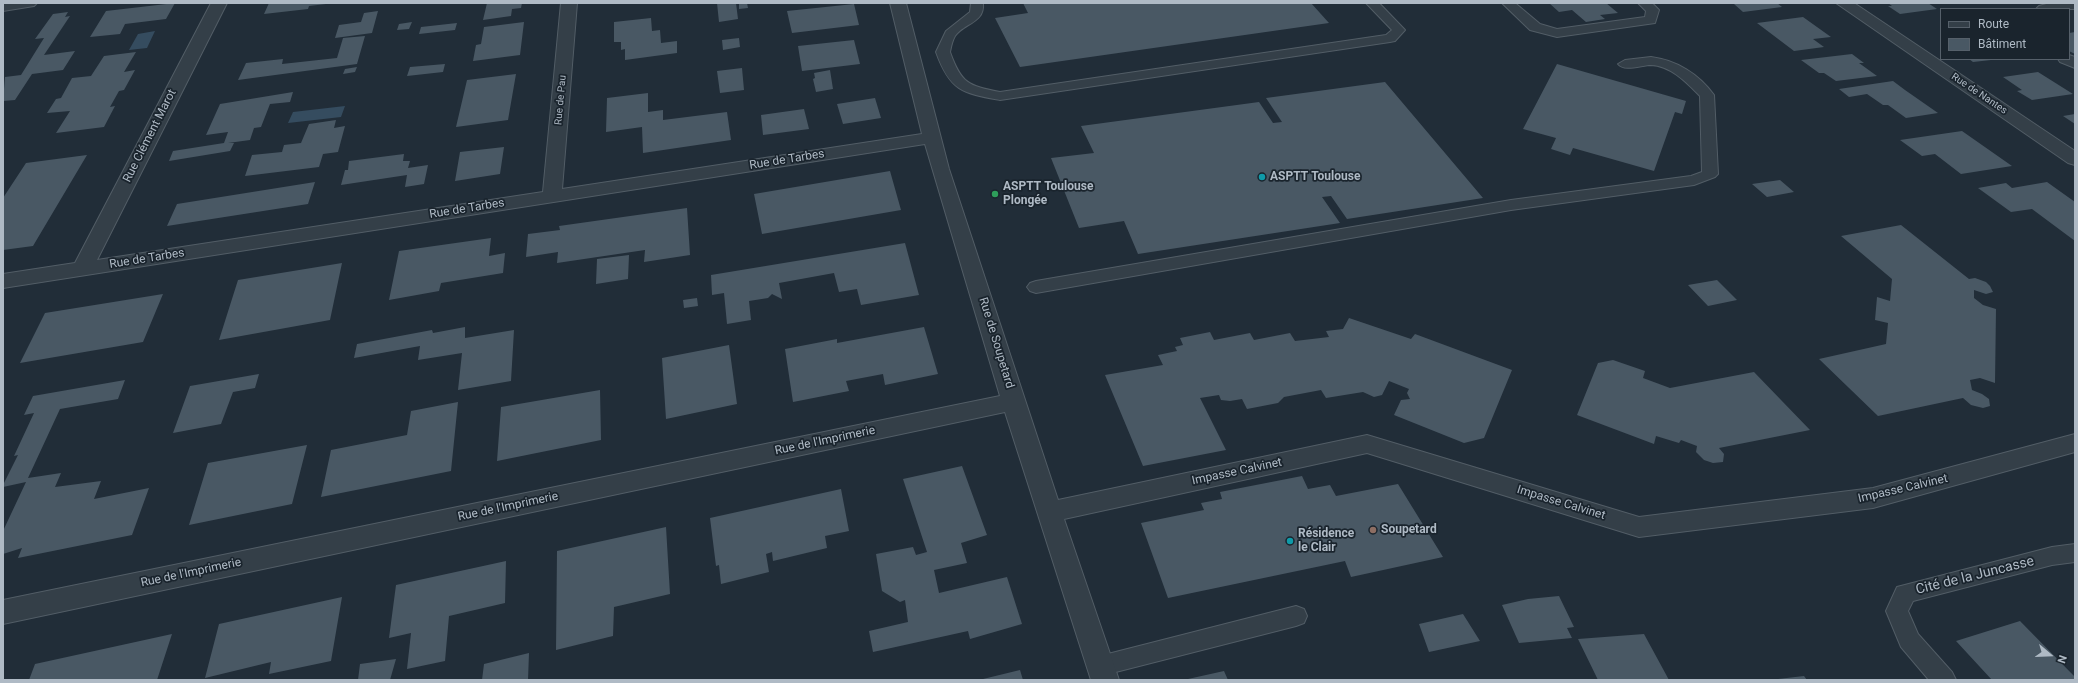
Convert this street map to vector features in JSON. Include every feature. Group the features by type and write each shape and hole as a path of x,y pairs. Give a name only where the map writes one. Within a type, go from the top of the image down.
{"street":[{"path":"3,6 29,3"},
{"name":"Rue Clément Marot","path":"82,269 219,3"},
{"name":"Rue de Pau","path":"552,196 569,3"},
{"name":"Rue de Soupetard","path":"898,3 931,138 1013,402 1102,673"},
{"name":"Rue de Nantes","path":"1844,3 2075,159"},
{"path":"2048,8 2066,4 2075,4"},
{"name":"Rue de Tarbes","path":"3,282 931,138"},
{"name":"Rue de l'Imprimerie","path":"3,612 1013,402"},
{"name":"Impasse Calvinet","path":"1050,512 1367,444 1639,527 1873,498 2075,443"}],"lane":[{"path":"977,3 975,13 966,23 951,33 944,52 953,76 963,84 975,90 1000,96 1390,38 1399,30 1372,3"},
{"path":"1508,3 1535,27 1557,33 1650,20 1653,10 1644,3"},
{"path":"1036,286 1511,205 1694,180 1710,174 1707,95 1686,74 1658,60 1644,60 1625,64"},
{"name":"Cité de la Juncasse","path":"1944,680 1909,640 1897,611 1905,594 2052,556 2075,553"},
{"path":"1102,673 1296,616"}],"water":[{"path":"155,31 147,48 129,50 138,34"},
{"path":"345,106 341,117 288,123 293,112"}],"building":[{"path":"175,3 166,19 125,24 120,34 90,37 106,11"},
{"path":"269,3 326,4 309,6 308,9 264,14"},
{"path":"487,3 522,3 521,8 512,9 511,16 483,20"},
{"path":"717,3 736,3 738,19 719,22"},
{"path":"739,3 747,3 748,8 739,9"},
{"path":"1023,3 1311,3 1329,23 1020,67 995,18 1028,13"},
{"path":"1549,3 1606,3 1618,13 1600,15 1605,19 1586,22 1572,10 1559,12"},
{"path":"1724,3 1777,3 1782,7 1743,12 1734,4"},
{"path":"1888,3 1928,3 1937,9 1900,14 1888,6 1892,6"},
{"path":"854,4 859,25 792,33 787,11"},
{"path":"378,11 372,33 335,38 339,25 361,22 364,13"},
{"path":"68,12 65,17 70,16 44,55 75,51 63,70 32,74 15,100 3,101 5,77 21,75 44,38 35,39 53,14"},
{"path":"1803,17 1831,37 1813,39 1824,47 1794,51 1757,23"},
{"path":"651,18 652,31 660,30 661,43 677,41 677,53 625,60 625,49 621,50 621,42 614,42 614,22"},
{"path":"412,22 409,29 397,30 399,24"},
{"path":"524,22 520,55 473,61 476,45 481,44 484,27"},
{"path":"457,23 455,30 419,34 421,27"},
{"path":"2075,32 2075,54 2070,52 2070,33"},
{"path":"365,36 357,64 238,80 246,63 283,59 282,64 337,58 343,38"},
{"path":"739,38 740,47 723,50 722,40"},
{"path":"854,40 860,64 802,71 798,46"},
{"path":"136,52 124,72 135,70 124,90 119,91 110,107 115,106 104,127 56,133 70,111 47,113 56,99 61,98 72,78 91,76 104,56"},
{"path":"1852,54 1864,63 1859,63 1877,76 1836,81 1824,73 1819,73 1801,60"},
{"path":"1970,60 1991,60 1973,62"},
{"path":"445,64 443,72 407,76 410,67"},
{"path":"1557,64 1686,101 1682,114 1675,112 1654,171 1573,148 1570,155 1551,149 1556,138 1523,129"},
{"path":"357,67 355,72 343,74 345,69"},
{"path":"742,68 744,90 720,93 717,71"},
{"path":"830,70 833,89 816,92 813,79 815,78 814,73"},
{"path":"2038,72 2073,94 2032,100 2017,91 2022,90 2003,77"},
{"path":"516,74 508,120 456,127 467,80"},
{"path":"1893,81 1938,113 1906,118 1888,105 1883,105 1867,94 1849,97 1839,89"},
{"name":"ASPTT Toulouse","path":"1385,82 1483,198 1347,219 1331,196 1322,197 1340,223 1138,254 1124,221 1079,228 1051,158 1094,153 1081,126 1259,102 1273,123 1282,122 1266,98"},
{"path":"293,92 290,102 270,104 261,127 254,128 250,140 228,143 234,143 230,151 169,161 173,151 224,143 228,132 206,135 220,104"},
{"path":"648,93 648,112 663,110 663,120 727,112 731,140 643,153 642,127 606,132 607,98"},
{"path":"875,98 881,118 843,124 837,104"},
{"path":"804,109 809,129 763,135 761,115"},
{"path":"2075,114 2075,124 2063,116"},
{"path":"336,120 334,128 345,126 338,152 323,154 319,167 245,176 252,155 282,152 284,145 301,143 309,124"},
{"path":"1962,131 2012,166 1961,174 1935,154 1922,156 1900,140"},
{"path":"504,147 500,174 455,181 460,152"},
{"path":"404,154 403,161 410,161 408,168 428,165 424,184 405,187 407,175 341,185 345,170 348,170 349,161"},
{"path":"87,155 33,246 3,250 3,198 26,163"},
{"path":"890,171 901,210 762,234 754,194"},
{"path":"1780,180 1794,192 1767,197 1752,184"},
{"path":"315,182 308,204 167,226 177,204"},
{"path":"2047,182 2075,202 2075,241 2032,209 2011,212 1978,188 2006,183 2012,188"},
{"path":"687,208 690,255 644,262 645,250 557,263 558,252 526,257 528,234 560,230 559,226"},
{"path":"1901,225 1969,279 1975,278 1986,282 1993,292 1986,294 1974,290 1974,298 1983,305 1996,309 1995,383 1980,378 1970,380 1972,390 1989,399 1990,406 1983,408 1971,405 1963,398 1878,416 1819,359 1886,344 1888,323 1875,320 1877,297 1890,301 1892,279 1841,236"},
{"path":"491,238 489,256 505,253 503,273 441,283 439,291 389,300 399,251"},
{"path":"905,243 919,295 861,305 857,289 839,292 834,273 779,283 782,299 772,294 768,298 749,301 751,320 727,324 724,293 712,295 711,275"},
{"path":"629,255 628,279 596,284 597,259"},
{"path":"342,263 330,320 219,340 238,280"},
{"path":"1717,280 1737,300 1708,306 1688,285"},
{"path":"163,294 143,342 20,363 45,313"},
{"path":"697,298 698,306 684,308 683,300"},
{"path":"1349,318 1411,339 1415,334 1512,370 1484,438 1464,443 1394,415 1401,400 1410,399 1407,393 1409,389 1389,381 1382,395 1374,397 1363,392 1326,398 1321,390 1284,397 1278,403 1247,409 1242,399 1230,401 1221,400 1219,395 1200,398 1226,450 1143,466 1105,375 1163,365 1158,355 1177,351 1175,347 1183,345 1180,338 1210,332 1214,340 1250,333 1254,340 1290,333 1295,341 1329,337 1326,331 1343,329"},
{"path":"465,327 465,338 514,330 511,381 458,390 462,353 418,360 420,346 354,358 357,344 432,330 433,333"},
{"path":"924,327 938,374 885,385 883,374 846,381 849,391 793,402 785,349 837,339 837,343"},
{"path":"729,345 737,404 666,419 662,358"},
{"path":"1613,360 1645,371 1643,378 1670,388 1754,372 1810,430 1719,448 1724,454 1723,462 1713,463 1704,460 1696,452 1697,446 1681,440 1679,443 1656,436 1654,444 1577,415 1598,363"},
{"path":"259,374 255,388 233,392 221,424 173,433 190,386"},
{"path":"125,380 118,399 60,409 28,478 61,473 55,487 101,481 94,499 149,488 132,535 18,558 22,548 3,554 3,531 26,482 3,487 3,485 18,455 14,456 34,413 24,415 33,396"},
{"path":"600,390 601,440 497,461 501,407"},
{"path":"458,402 451,471 321,497 331,450 407,435 411,411"},
{"path":"307,445 292,504 189,525 208,463"},
{"path":"962,466 987,535 961,543 967,563 934,570 939,593 1007,577 1022,624 970,639 968,631 873,652 869,631 908,622 905,600 900,602 882,591 876,554 913,547 916,555 927,552 903,479"},
{"name":"Résidence le Clair","path":"1302,476 1308,489 1330,485 1336,496 1398,484 1443,557 1351,577 1345,561 1168,598 1141,523 1204,510 1201,503 1222,499 1220,492"},
{"path":"841,489 849,531 825,536 827,548 773,561 772,552 766,554 769,572 721,584 719,565 716,566 710,518"},
{"path":"666,527 670,594 614,607 613,636 556,650 557,551"},
{"path":"506,561 505,603 449,616 445,661 407,669 411,633 389,638 396,585"},
{"path":"1559,596 1574,627 1567,628 1572,638 1519,643 1502,605 1528,599"},
{"path":"342,597 331,661 269,674 271,662 205,678 219,624"},
{"path":"1463,614 1480,641 1429,652 1419,624"},
{"path":"2020,621 2075,677 2075,680 1992,680 1956,641"},
{"path":"172,634 157,680 29,680 35,664"},
{"path":"1644,634 1669,680 1598,680 1578,639"},
{"path":"529,653 528,680 482,680 484,664"},
{"path":"396,659 390,680 358,680 360,664"},
{"path":"1020,670 1023,680 983,680 983,679"},
{"path":"1224,671 1228,680 1188,680 1188,679"},
{"path":"1804,676 1807,680 1778,680 1778,679"}],"place":[{"name":"ASPTT Toulouse","path":"1262,177"},
{"name":"ASPTT Toulouse Plongée","path":"995,194"},
{"name":"Soupetard","path":"1373,530"},
{"name":"Résidence le Clair","path":"1290,541"}]}
